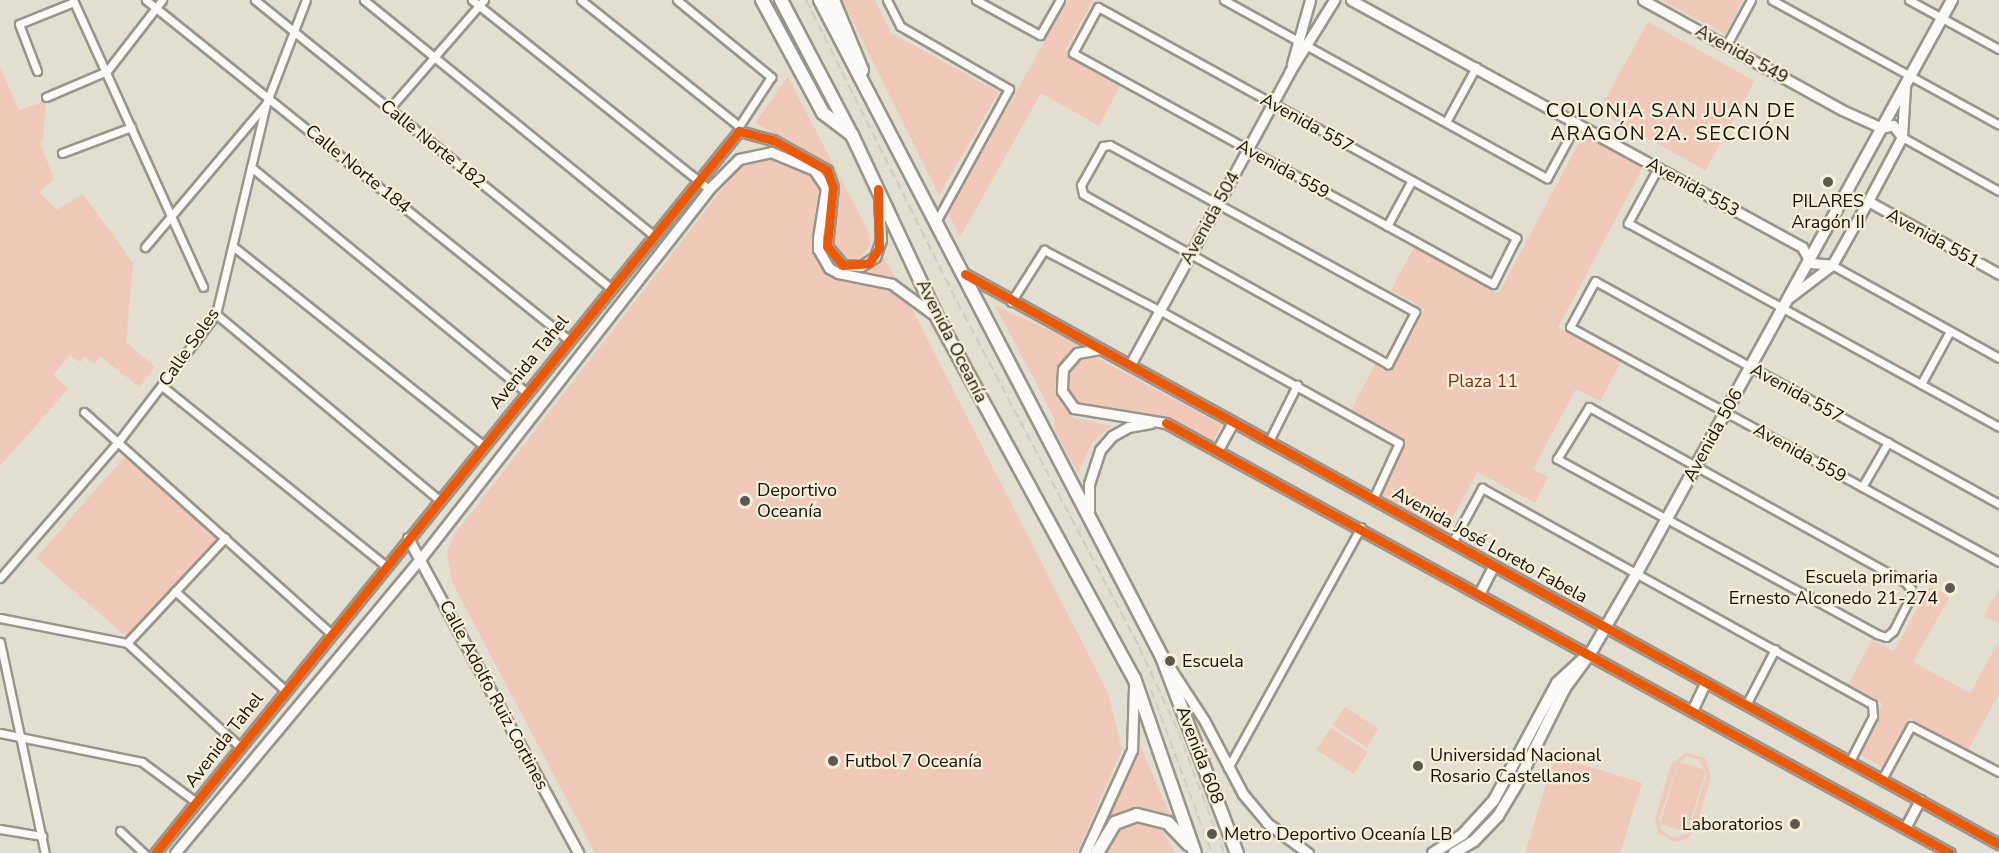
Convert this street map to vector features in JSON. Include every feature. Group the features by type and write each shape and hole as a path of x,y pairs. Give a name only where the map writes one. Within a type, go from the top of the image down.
{"highway":[{"path":"762,0 823,113 852,135"},
{"name":"Avenida Oceanía","path":"781,0 852,135 938,319 1134,678"},
{"path":"820,0 937,220 1162,657"},
{"path":"833,0 860,61 866,89"},
{"name":"Avenida 608","path":"1162,657 1237,853"},
{"name":"Avenida 608","path":"1134,678 1194,853"},
{"path":"1097,853 1115,823 1137,815 1168,823 1194,853"}],"main road":[{"name":"Avenida 506","path":"1454,853 1474,841 1498,816 1565,688 1590,654 1637,573 1952,0"},
{"path":"1433,853 1480,818 1494,800 1557,683 1590,654"}],"street":[{"name":"Calle Norte 184","path":"146,0 267,101 568,340"},
{"path":"46,97 107,71 162,0"},
{"name":"Calle Norte 182","path":"255,0 611,288"},
{"name":"Calle Soles","path":"0,578 118,442 216,314 234,247 267,101 306,0"},
{"path":"364,0 653,235"},
{"path":"472,0 482,3 710,189"},
{"path":"581,0 739,129 773,140 827,170 833,188 827,246 843,265 869,263 879,248 878,189"},
{"name":"Avenida Tahel","path":"155,853 739,129 772,79 677,0"},
{"path":"887,0 900,26 1010,89 937,220"},
{"path":"976,0 1040,35 1060,0"},
{"path":"1224,0 1547,178 1577,123"},
{"name":"Avenida 504","path":"1290,71 1310,0"},
{"name":"Avenida 504","path":"1130,365 1290,71 1308,46 1334,0"},
{"name":"Avenida 553","path":"1350,0 1476,67 1802,248 1809,261"},
{"name":"Avenida 549","path":"1645,0 1882,128 1893,126 1902,137"},
{"path":"1726,45 1751,0"},
{"path":"1772,0 1908,81 1999,125"},
{"path":"1909,0 1999,49"},
{"path":"37,71 19,24 73,1 107,71 203,287"},
{"path":"390,108 482,3"},
{"name":"Avenida 559","path":"1098,8 1073,53 1493,284"},
{"name":"Avenida 557","path":"1098,8 1516,238 1493,284"},
{"path":"1446,123 1476,67"},
{"path":"1785,303 1832,265 1868,201 1902,137 1908,81"},
{"path":"145,247 267,101"},
{"path":"62,153 131,127"},
{"path":"1902,137 1999,191"},
{"path":"1107,145 1218,202 1414,312 1388,364 1189,254 1081,192 1082,185 1107,145"},
{"name":"Avenida Tahel","path":"175,853 421,558 731,165 754,153 781,154 814,170 826,188 818,249 829,268 838,273 892,284 938,319"},
{"path":"251,167 526,392"},
{"path":"1658,168 1628,223 1785,303 1921,384 1999,427"},
{"path":"1387,226 1412,180"},
{"name":"Avenida 551","path":"1868,201 1999,274"},
{"path":"234,247 483,445"},
{"path":"1011,302 1044,250 1159,309 1399,443 1373,499"},
{"path":"1809,261 1832,265 1999,358"},
{"name":"Avenida José Loreto Fabela","path":"965,274 1011,302 1106,349 1130,365 1999,844"},
{"name":"Avenida 559","path":"1595,281 1570,327 1999,562"},
{"name":"Avenida 557","path":"1595,281 1999,504"},
{"path":"216,314 439,500"},
{"path":"1921,384 1950,330"},
{"path":"1106,349 1090,349 1068,360 1060,380 1066,400 1084,413 1166,423 1360,527 1950,853"},
{"path":"1269,441 1297,385"},
{"path":"162,386 386,566"},
{"path":"1589,407 1911,589 1902,614 1886,637 1667,517 1557,459 1589,407"},
{"path":"84,412 331,633"},
{"path":"1217,451 1233,422"},
{"path":"1090,520 1089,484 1100,450 1112,436 1128,427 1166,423"},
{"path":"1862,487 1888,442"},
{"path":"1452,543 1482,488 1775,649 1874,707 1850,761"},
{"path":"1228,768 1360,527"},
{"path":"128,643 225,538"},
{"name":"Calle Adolfo Ruiz Cortines","path":"408,538 421,558 578,853"},
{"path":"1479,594 1493,566"},
{"path":"175,591 285,690"},
{"path":"0,618 128,643 239,746"},
{"path":"0,642 45,853"},
{"path":"1746,705 1775,649"},
{"path":"1162,657 1204,720 1228,768 1267,823 1308,853"},
{"path":"1085,853 1132,750 1134,678"},
{"path":"1692,711 1705,683"},
{"path":"1882,778 1911,726 1999,772"},
{"path":"0,733 142,762 196,802"},
{"path":"1905,828 1920,800"},
{"path":"0,829 42,836"},
{"path":"120,831 144,853"}],"green space":[{"path":"842,0 875,0 891,33 999,92 939,195"},
{"path":"1068,0 1093,0 1065,51 1121,84 1099,126 1041,93 960,237 948,213"},
{"path":"1661,0 1743,0 1725,34"},
{"path":"1648,22 1755,81 1705,170 1599,111"},
{"path":"0,68 19,110 46,101 43,138 40,143 54,179 39,192 57,210 83,194 133,263 126,342 155,367 139,387 101,357 94,363 85,357 80,362 70,355 53,375 68,389 0,466"},
{"path":"788,77 869,233 870,246 857,260 839,257 829,241 838,184 827,163 755,123"},
{"name":"Plaza 11","path":"1585,131 1645,163 1558,328 1621,362 1600,401 1576,389 1533,469 1548,477 1535,503 1477,472 1445,532 1378,496 1407,441 1351,410 1377,361 1393,369 1425,309 1391,290 1414,247 1499,293"},
{"name":"Deportivo Oceanía","path":"762,157 812,174 818,182 821,191 814,241 818,261 833,278 886,286 909,303 1108,693 1122,749 1077,853 595,853 452,582 447,552 455,534 740,166"},
{"path":"880,251 898,283 851,273 861,270"},
{"path":"995,306 1081,344 1060,365 1055,388 1057,399 1072,417 1112,426 1093,441 1078,473 1055,431 1054,418"},
{"path":"1097,358 1222,425 1213,441 1167,418 1076,403 1067,389 1068,372 1080,360"},
{"path":"124,457 221,541 133,642 36,558"},
{"path":"1930,586 1950,596 1913,662 1970,693 1999,641 1999,694 1968,750 1909,718 1882,767 1857,753 1883,704 1848,685 1872,640 1894,651"},
{"path":"1999,589 1999,624 1984,616"},
{"path":"1345,707 1379,729 1367,747 1333,725"},
{"path":"1331,728 1368,752 1354,774 1317,750"},
{"path":"1139,743 1172,819 1145,810 1126,812 1112,820 1098,838"},
{"path":"1686,753 1705,758 1711,777 1695,830 1688,838 1674,842 1658,832 1655,818 1671,765","holes":["1687,757 1698,759 1706,770 1679,762","1679,762 1660,824 1687,832 1706,771 1690,828 1686,834 1675,838 1664,833 1660,826 1659,819"]},
{"path":"1555,756 1642,783 1620,853 1525,853"},
{"path":"1146,821 1164,832 1175,853 1104,853 1111,838 1126,824"}],"railway":[{"path":"806,0 951,290 1139,647 1178,731 1224,853"},
{"path":"1151,690 1212,853"}],"cycle path":[{"path":"155,853 739,131 773,140 827,170 833,187 827,246 843,265 869,263 879,248 878,189"},
{"path":"965,274 1999,844"},
{"path":"1166,423 1950,853"}],"place":[{"name":"PILARES Aragón II","path":"1828,182"},
{"name":"Deportivo Oceanía","path":"745,501"},
{"name":"Escuela primaria Ernesto Alconedo 21-274","path":"1950,588"},
{"name":"Escuela","path":"1170,661"},
{"name":"Futbol 7 Oceanía","path":"833,761"},
{"name":"Universidad Nacional Rosario Castellanos","path":"1418,766"},
{"name":"Laboratorios","path":"1795,824"},
{"name":"Metro Deportivo Oceanía LB","path":"1212,834"}],"district":[{"name":"COLONIA SAN JUAN DE ARAGÓN 2A. SECCIÓN","path":"1671,122"}]}
